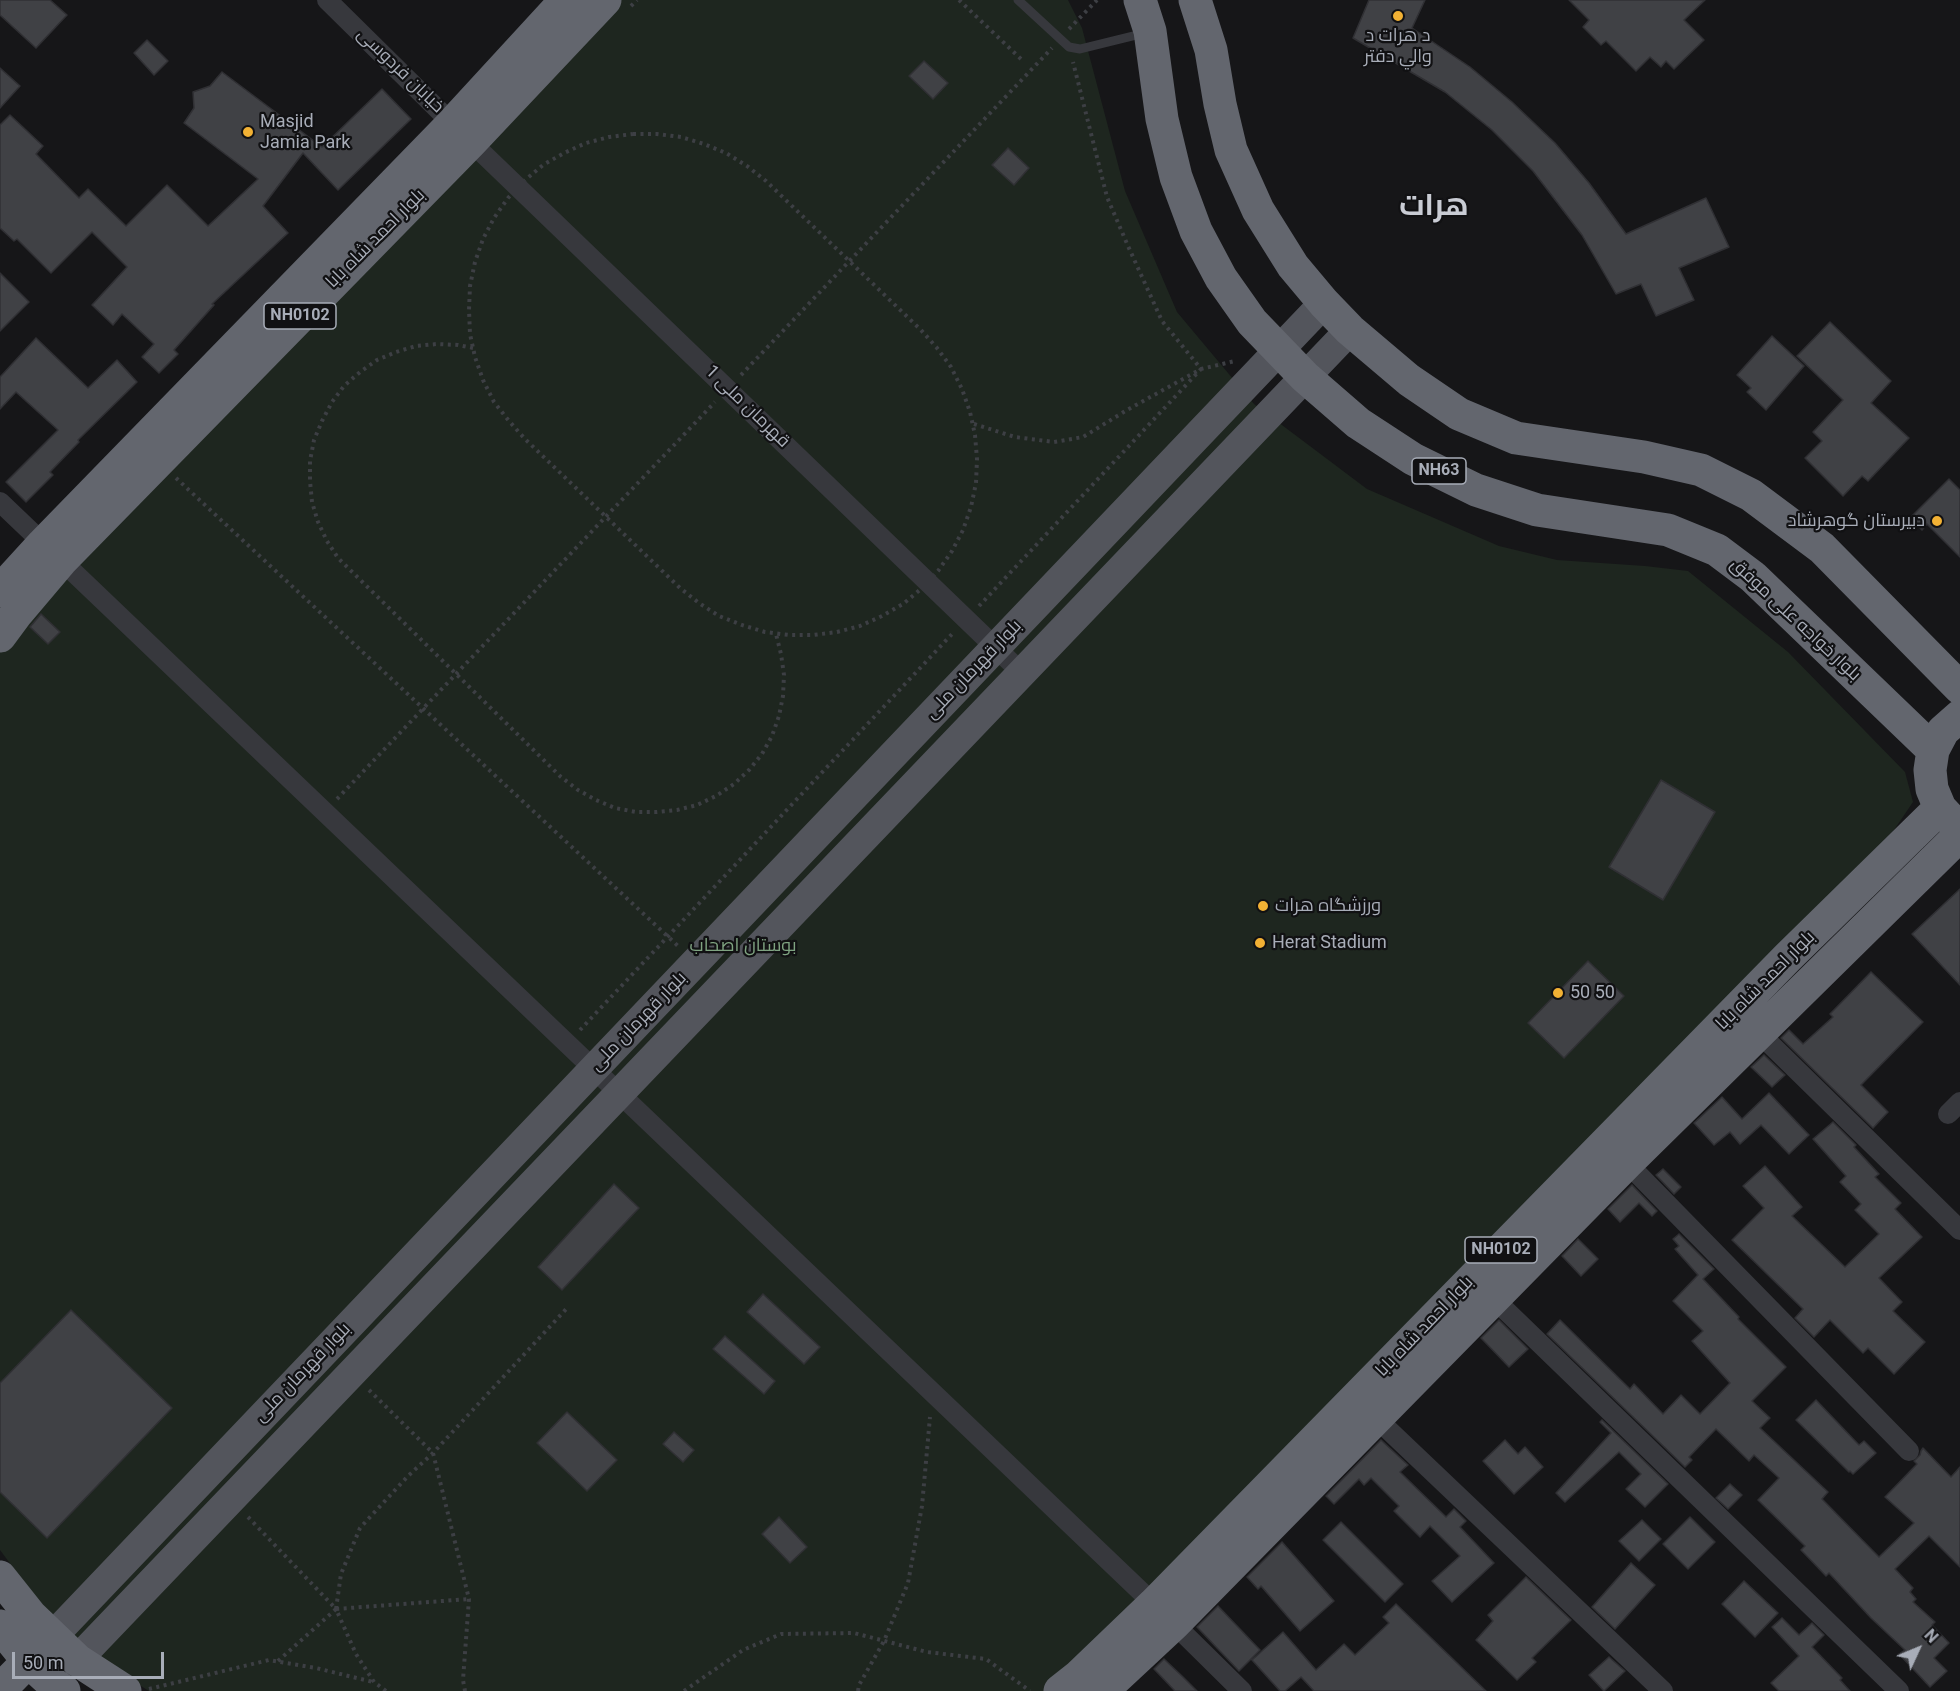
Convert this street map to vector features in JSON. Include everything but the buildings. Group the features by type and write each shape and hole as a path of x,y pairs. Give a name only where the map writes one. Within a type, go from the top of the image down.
{"highway":[{"name":"بلوار احمد شاه بابا","path":"0,591 52,552 158,461 462,133 566,0"},
{"name":"بلوار خواجه علی موفق","path":"1140,0 1150,31 1162,119 1176,177 1196,231 1221,278 1252,322 1305,377 1358,423 1413,459 1476,490 1537,510 1668,530 1718,550 1753,577 1933,750"},
{"path":"1195,0 1211,50 1231,150 1258,210 1293,266 1350,330 1408,380 1459,414 1516,438 1644,457 1701,470 1751,495 1822,548 1960,688"},
{"name":"بلوار احمد شاه بابا","path":"0,636 17,613 52,552 462,133 617,4"},
{"path":"1950,818 1932,789 1930,770 1933,750 1943,731 1960,716"},
{"name":"بلوار احمد شاه بابا","path":"1102,1691 1164,1614 1788,957 1950,818"},
{"name":"بلوار احمد شاه بابا","path":"1060,1691 1164,1614 1376,1418 1627,1163 1960,835"},
{"path":"0,1577 31,1616 77,1660 137,1690"},
{"path":"0,1626 53,1688 77,1660"},
{"path":"0,1690 53,1636"}],"main road":[{"name":"بلوار قهرمان ملی","path":"53,1636 1324,303"},
{"path":"77,1660 1350,330"}],"street":[{"name":"خیابان فردوسی","path":"327,0 462,133"},
{"name":"قهرمان ملی 1","path":"462,133 1022,673"},
{"path":"0,502 1242,1691"},
{"path":"1759,1033 1960,1230"},
{"path":"1627,1163 1908,1451"},
{"path":"1493,1298 1899,1691"},
{"path":"1376,1418 1663,1691"}],"lane":[{"path":"1018,0 1069,47 1080,49 1150,31"}],"path":[{"path":"617,4 637,0"},
{"path":"959,0 1021,59"},
{"path":"324,812 1097,0"},
{"path":"1069,47 1107,197 1162,321 1201,369"},
{"path":"473,348 437,344 416,346 377,360 344,386 332,402 314,440 310,461 312,502 318,522 338,558 561,777 596,800 636,812 677,810 697,805 716,796 749,770 762,754 772,736 783,696 784,675 776,634"},
{"path":"973,423 1015,437 1054,442 1083,437 1126,410 1201,369 1279,350"},
{"path":"579,1031 1201,369"},
{"path":"158,461 695,962"},
{"path":"336,1609 341,1574 360,1528 408,1476 433,1453 568,1306"},
{"path":"351,1373 433,1453 469,1599 463,1680 465,1691"},
{"path":"858,1691 859,1685 884,1641 908,1583 922,1506 932,1392"},
{"path":"231,1498 336,1609 356,1654 374,1682 386,1691"},
{"path":"278,1662 336,1609 469,1599"},
{"path":"684,1691 743,1650 781,1634 854,1633 927,1652 986,1659 1030,1691"},
{"path":"137,1690 269,1660 316,1668 374,1682"}],"green space":[{"name":"بوستان اصحاب","path":"615,0 1068,0 1082,28 1125,191 1177,312 1254,404 1367,489 1499,546 1557,560 1688,571 1788,652 1905,772 1913,802 1894,830 1047,1691 149,1691 108,1666 47,1613 0,1550 0,650 58,576"}],"place":[{"name":"د هرات د والي دفتر","path":"1398,16"},
{"name":"Masjid Jamia Park","path":"248,132"},
{"name":"دبیرستان گوهرشاد","path":"1937,521"},
{"name":"ورزشگاه هرات","path":"1263,906"},
{"name":"Herat Stadium","path":"1260,943"},
{"name":"50 50","path":"1558,993"}],"district":[{"name":"هرات","path":"1434,207"}]}
